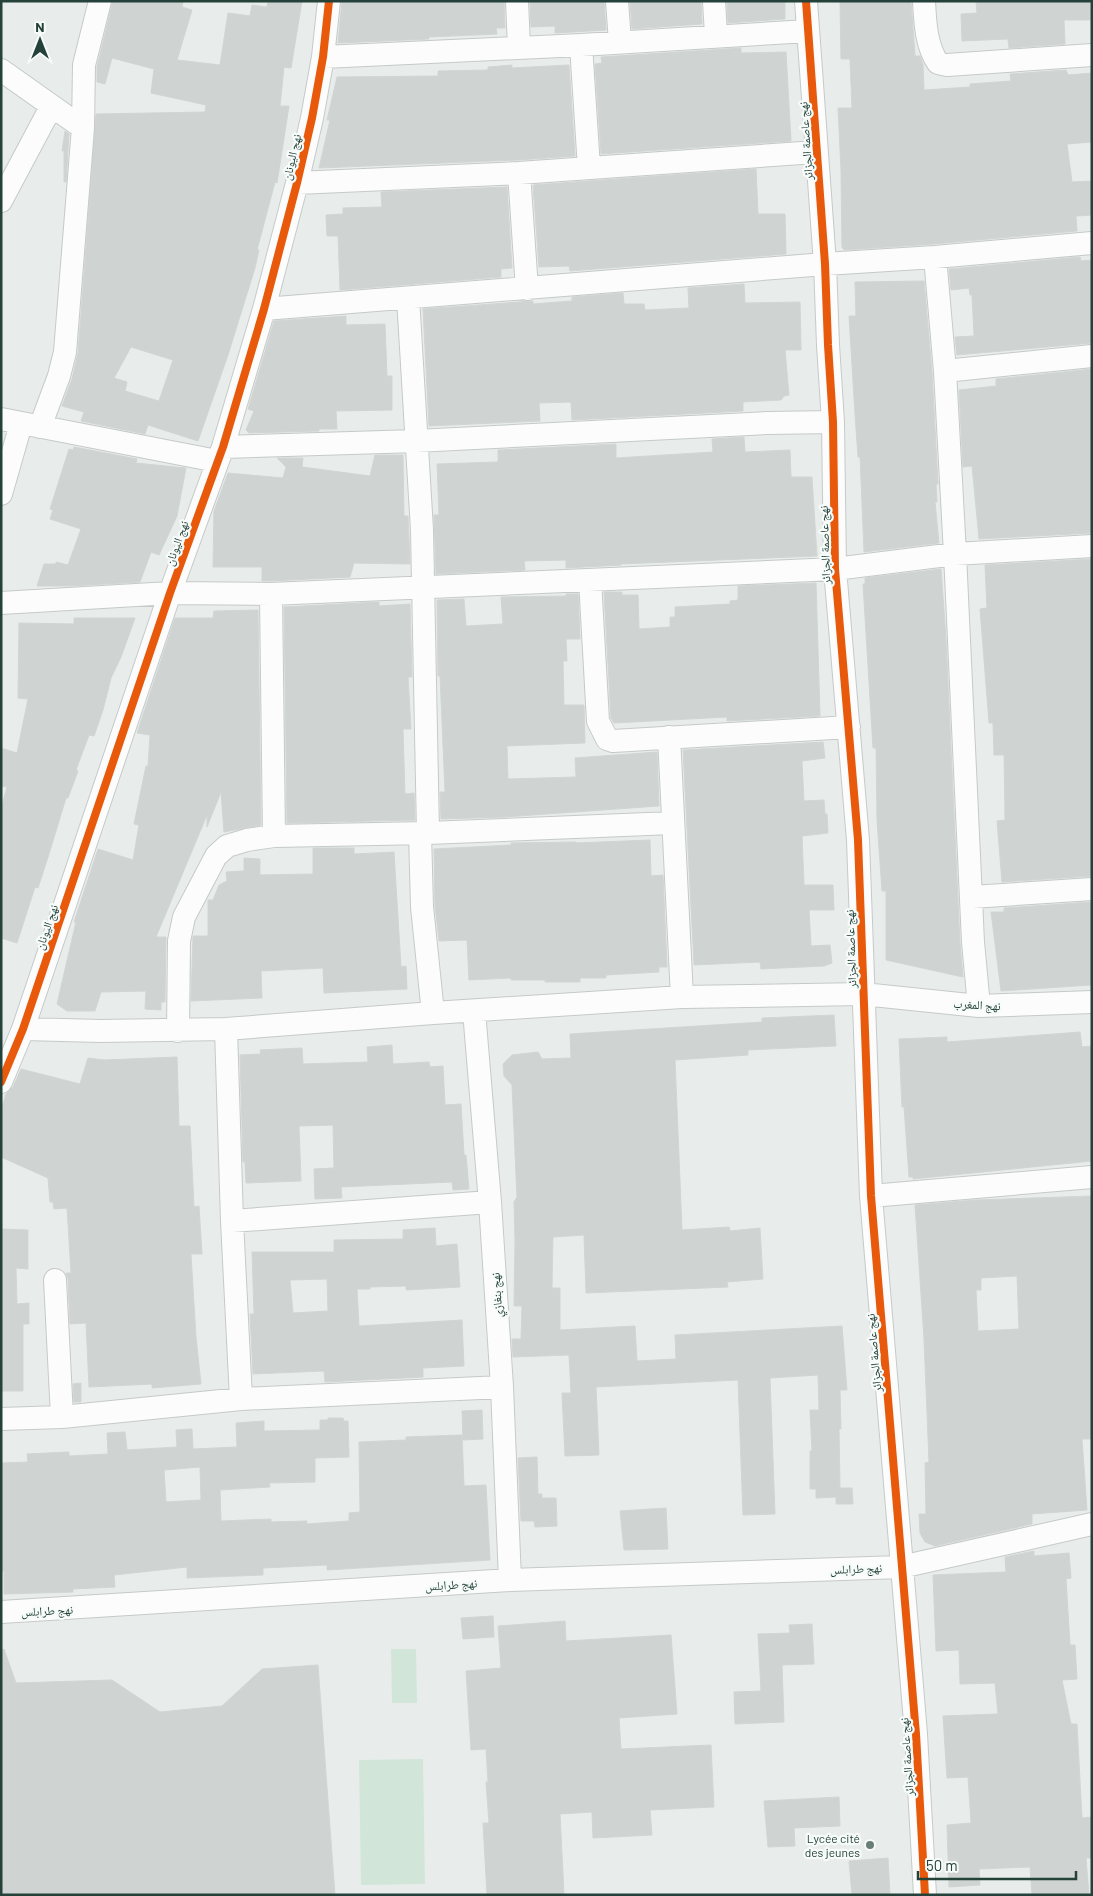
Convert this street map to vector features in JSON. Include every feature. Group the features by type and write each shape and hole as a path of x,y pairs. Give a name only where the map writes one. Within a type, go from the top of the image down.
{"street":[{"path":"1,494 21,424 59,376 65,352 83,128 84,65 100,1"},
{"name":"نهج اليونان","path":"1,1082 23,1029 170,593 220,454 264,309 297,183 323,57 330,1"},
{"path":"517,1 519,47"},
{"path":"617,1 620,42"},
{"path":"714,1 716,35"},
{"name":"نهج عاصمة الجزائر","path":"806,1 825,264 833,422 835,569 858,840 871,1196 916,1734 925,1895"},
{"path":"924,1 930,45 933,56 938,63 947,65 1092,55"},
{"path":"323,57 582,45 716,35 808,31"},
{"path":"582,45 589,168"},
{"path":"1,70 83,128"},
{"path":"1,201 52,107"},
{"path":"297,183 519,174 816,152"},
{"path":"519,174 527,289"},
{"path":"264,309 1092,243"},
{"path":"935,257 945,371 973,942 979,1006"},
{"path":"408,298 422,530 424,833 422,907 433,1013"},
{"path":"945,371 1092,356"},
{"path":"21,424 220,454 416,441 767,423 833,422"},
{"path":"1,603 170,593 271,594 422,589 835,569 955,554 1092,546"},
{"path":"590,580 598,721 607,739 613,741 849,727"},
{"path":"271,594 274,836"},
{"path":"669,737 682,998"},
{"path":"178,1030 179,941 184,917 216,856 227,846 247,840 274,836 424,833 672,823"},
{"path":"972,898 1092,889"},
{"name":"نهج المغرب","path":"23,1029 226,1029 433,1013 682,998 863,994 979,1006 1092,1002"},
{"name":"نهج بنغازي","path":"474,1011 490,1202 502,1387 510,1580"},
{"path":"226,1029 232,1222 241,1400"},
{"path":"871,1196 1092,1177"},
{"path":"232,1222 490,1202"},
{"path":"55,1280 62,1417"},
{"path":"1,1418 62,1417 241,1400 502,1387"},
{"name":"نهج طرابلس","path":"1,1612 510,1580 901,1567 1092,1524"}],"green space":[{"path":"391,1649 416,1649 417,1703 392,1703"},
{"path":"423,1759 425,1884 361,1885 359,1760"}],"building":[{"path":"113,1 183,1 182,7 192,10 177,60 220,65 228,13 250,16 252,5 267,7 268,1 302,1 291,68 284,67 280,106 289,106 277,183 275,182 257,250 259,250 255,268 228,355 198,441 148,425 145,434 81,421 84,412 62,406 72,379 78,353 96,114 205,112 206,105 151,93 154,69 112,58 105,84 97,82 97,67","holes":["131,347 173,360 159,401 125,391 127,382 114,378"]},
{"path":"342,1 504,1 505,28 496,28 497,34 338,43"},
{"path":"530,1 604,1 606,30 555,33 555,26 531,27"},
{"path":"630,1 701,1 702,24 632,29"},
{"path":"727,1 785,1 785,19 728,23"},
{"path":"840,1 911,1 915,56 920,56 923,64 924,90 970,87 970,84 1011,81 1010,74 1066,70 1068,75 1092,73 1092,142 1067,144 1072,182 1092,181 1092,215 1076,216 1077,231 844,250 842,247 838,108 852,108 850,59 841,59"},
{"path":"976,1 1090,1 1090,20 1064,20 1065,44 1009,48 1008,39 962,41 961,14 977,13"},
{"path":"741,48 741,53 786,52 791,141 601,154 595,64 602,63 601,57"},
{"path":"512,65 512,68 569,65 575,156 319,168 337,77 438,76 438,71 488,70 488,67"},
{"path":"65,131 69,134 66,182 64,182 64,151 62,151"},
{"path":"756,169 758,214 785,214 786,254 570,271 569,266 539,267 533,185"},
{"path":"507,187 512,268 501,269 501,277 340,290 338,236 327,236 326,215 343,214 343,208 382,207 381,192"},
{"path":"1080,257 1081,261 1092,260 1092,343 957,355 955,337 974,336 972,295 970,295 969,288 951,290 949,269"},
{"path":"924,281 932,372 938,484 936,484 937,502 935,502 939,543 864,552 860,457 858,457 849,316 856,316 855,282"},
{"path":"744,284 745,303 800,302 801,350 785,350 789,395 784,396 781,400 743,402 743,411 572,420 571,402 539,403 540,421 429,426 423,309 533,301 533,304 572,301 572,297 623,293 624,304 644,304 645,310 689,308 688,288"},
{"path":"346,316 346,325 385,324 387,376 392,376 392,410 336,411 337,429 249,433 246,430 254,411 248,409 274,321"},
{"path":"1092,369 1092,533 979,539 972,466 963,467 959,390 996,386 996,379"},
{"path":"744,437 745,452 790,450 791,477 812,477 817,556 566,568 566,560 524,561 525,570 436,574 434,515 439,515 437,464 498,462 498,450 616,444 616,458 713,452 712,439"},
{"path":"74,447 137,459 136,463 186,468 177,516 159,555 151,552 140,582 37,586 44,564 56,564 56,562 68,565 81,529 50,519 53,510 50,509 69,449 73,450"},
{"path":"375,455 403,455 404,516 408,516 410,564 354,563 350,577 271,581 262,581 262,567 213,567 214,511 228,473 283,478 286,467 277,458 303,458 302,467 370,476"},
{"path":"1092,559 1092,876 1002,882 997,821 1005,820 1004,755 994,755 993,723 989,723 980,609 987,608 985,565"},
{"path":"941,569 963,977 886,960 886,891 882,891 877,820 876,748 873,748 863,584 865,584 865,578"},
{"path":"816,583 820,716 727,721 727,717 614,723 611,718 604,592 622,592 622,595 638,595 639,629 670,627 670,617 675,617 675,607 730,604 730,601 738,600 738,586"},
{"path":"566,594 578,594 580,639 566,639 567,661 563,661 564,705 584,705 585,743 507,746 508,779 576,777 575,758 657,752 659,806 505,817 441,819 440,792 445,792 440,676 438,676 437,600 464,599 466,626 503,624 501,597 566,596"},
{"path":"379,602 379,606 410,604 412,677 408,677 411,729 403,729 405,794 414,793 415,820 287,823 284,607"},
{"path":"258,610 261,825 224,832 221,792 207,827 207,815 156,937 166,937 165,1002 161,1002 161,1010 145,1009 146,991 101,992 95,1011 67,1011 57,1004 76,922 74,922 98,849 133,860 139,825 134,824 146,766 148,766 150,735 137,733 175,618 213,618 214,611"},
{"path":"74,618 135,618 111,678 94,736 89,735 76,770 78,771 68,798 66,798 38,888 35,887 17,943 1,938 1,809 7,787 1,786 1,748 17,753 28,699 18,698 19,623 74,624"},
{"path":"823,742 825,758 802,761 804,801 824,800 828,833 802,836 804,885 833,885 834,910 809,910 811,946 830,945 832,963 824,966 761,969 760,962 694,965 683,750"},
{"path":"650,840 651,876 663,875 667,967 659,967 659,972 606,975 606,978 580,978 580,982 545,982 545,980 511,980 511,978 469,980 467,940 439,941 435,906 434,849 511,845 511,843"},
{"path":"313,848 354,848 354,854 394,852 401,967 406,966 407,989 324,993 323,968 261,971 262,998 191,1001 193,936 208,936 208,900 213,900 219,885 227,881 226,872 244,871 244,858 260,859 260,875 313,874"},
{"path":"1092,902 1092,985 1001,991 991,912 1004,912 1004,908"},
{"path":"834,1015 836,1046 748,1050 748,1055 675,1060 682,1230 729,1227 730,1231 760,1228 763,1279 727,1282 728,1287 586,1293 584,1235 553,1237 552,1288 560,1288 560,1330 635,1326 637,1361 676,1359 675,1335 842,1326 847,1390 840,1390 840,1488 852,1488 853,1504 836,1504 836,1497 816,1498 816,1489 810,1489 810,1451 812,1451 810,1410 819,1410 818,1375 770,1378 775,1514 743,1515 738,1380 596,1387 599,1455 565,1456 562,1393 571,1393 569,1355 513,1357 512,1339 521,1339 522,1306 514,1306 514,1202 517,1197 512,1085 504,1076 503,1064 512,1055 538,1052 542,1059 571,1058 570,1034 762,1022 762,1018"},
{"path":"1080,1032 1082,1047 1092,1046 1092,1161 913,1179 913,1177 909,1177 904,1107 902,1107 899,1039 947,1037 947,1042"},
{"path":"392,1045 393,1064 429,1062 430,1067 443,1066 445,1105 461,1104 464,1155 466,1155 469,1189 453,1190 452,1182 341,1187 342,1198 315,1199 314,1169 334,1168 333,1125 299,1126 301,1181 246,1183 245,1162 243,1162 240,1055 261,1054 260,1050 302,1048 303,1064 368,1062 367,1047"},
{"path":"177,1057 179,1126 190,1126 194,1207 199,1206 202,1254 191,1254 201,1384 152,1388 152,1384 89,1387 86,1323 70,1324 68,1279 66,1273 71,1273 67,1208 54,1209 53,1202 50,1202 48,1178 1,1157 1,1111 6,1094 13,1087 21,1069 80,1084 88,1058 104,1060"},
{"path":"1092,1196 1092,1439 1082,1439 1087,1510 1032,1514 1032,1524 935,1546 925,1542 920,1533 919,1514 926,1514 925,1463 929,1462 924,1339 915,1205 976,1200","holes":["1017,1276 1019,1329 978,1331 976,1290 981,1290 981,1278"]},
{"path":"435,1228 436,1246 457,1244 460,1287 406,1290 406,1286 357,1289 359,1326 462,1320 464,1366 423,1368 423,1377 325,1382 324,1371 253,1374 250,1314 254,1314 252,1252 334,1252 334,1240 403,1239 403,1230","holes":["327,1279 328,1311 293,1313 290,1280"]},
{"path":"1,1229 28,1230 28,1269 16,1268 17,1304 29,1303 29,1324 23,1324 23,1391 1,1391"},
{"path":"81,1383 81,1402 74,1402 73,1384"},
{"path":"482,1410 483,1439 463,1440 462,1411"},
{"path":"328,1418 343,1418 344,1421 348,1421 349,1457 315,1458 315,1482 269,1483 270,1487 220,1490 221,1521 271,1519 271,1522 307,1521 307,1524 349,1521 349,1513 360,1512 359,1442 406,1440 406,1437 462,1435 464,1486 486,1485 490,1560 327,1570 327,1565 263,1568 263,1575 187,1578 187,1567 114,1575 115,1587 73,1589 73,1592 4,1594 4,1571 1,1571 1,1463 28,1462 27,1454 69,1452 69,1456 108,1454 107,1433 125,1432 127,1450 177,1447 176,1430 192,1429 193,1449 237,1447 236,1423 264,1421 264,1431 320,1430 320,1420 328,1420","holes":["200,1467 201,1500 166,1502 164,1470"]},
{"path":"537,1457 538,1494 542,1494 542,1498 556,1498 557,1526 535,1527 534,1521 521,1521 518,1458"},
{"path":"666,1508 668,1549 624,1550 620,1511"},
{"path":"1034,1551 1034,1556 1069,1553 1071,1578 1066,1579 1070,1645 1075,1645 1077,1679 1062,1680 1071,1724 1077,1724 1082,1818 1092,1817 1092,1858 1086,1858 1089,1895 1032,1895 1030,1867 979,1869 980,1885 949,1887 947,1825 971,1823 968,1777 947,1778 943,1716 998,1714 995,1683 960,1684 959,1650 936,1651 933,1575 1006,1572 1005,1557"},
{"path":"493,1616 494,1637 463,1639 461,1618"},
{"path":"565,1621 566,1641 671,1635 677,1714 619,1718 621,1749 711,1745 714,1807 650,1810 652,1835 593,1838 592,1812 560,1814 564,1895 487,1895 483,1823 489,1823 486,1749 471,1750 466,1671 501,1668 498,1626"},
{"path":"812,1624 814,1664 782,1665 784,1722 735,1724 734,1692 761,1691 758,1634 790,1633 789,1625"},
{"path":"4,1649 16,1683 112,1680 160,1712 222,1706 262,1669 318,1665 335,1895 1,1895 1,1650"},
{"path":"839,1797 840,1826 794,1828 795,1846 768,1847 764,1801"},
{"path":"888,1858 890,1895 852,1895 849,1861"}],"cycle path":[{"path":"1,1082 23,1029 170,593 223,447 264,309 297,183 312,118 323,57 329,1"},
{"path":"806,1 825,264 833,422 835,569 858,840 871,1196 916,1734 925,1895"}],"place":[{"name":"Lycée cité des jeunes","path":"870,1845"}]}
